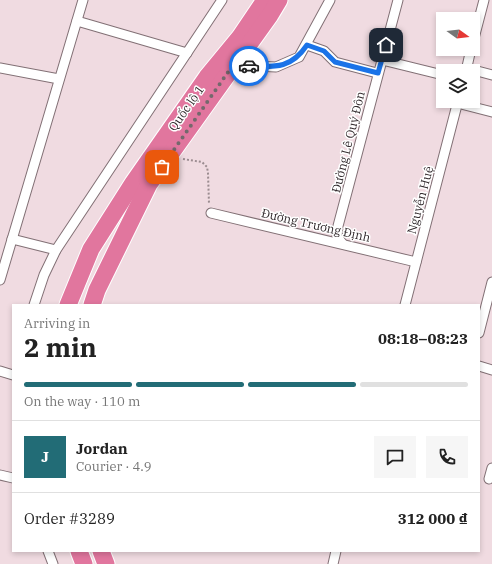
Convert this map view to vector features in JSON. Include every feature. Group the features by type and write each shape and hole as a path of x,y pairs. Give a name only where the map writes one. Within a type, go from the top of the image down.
{"highway":[{"name":"Quốc lộ 1","path":"68,304 91,249 133,183 207,77 240,37 265,0"},
{"name":"Quốc lộ 1","path":"92,304 97,290 149,184 270,15 279,0"},
{"path":"79,552 84,564"},
{"path":"102,552 106,564"}],"street":[{"path":"0,280 83,0"},
{"path":"34,304 44,275 56,250 222,0"},
{"path":"233,65 276,67 299,58 330,0"},
{"name":"Đường Lê Quý Đôn","path":"342,243 337,236 338,226 398,0"},
{"path":"480,15 484,0"},
{"path":"77,21 187,53"},
{"path":"307,45 324,51 335,62 378,73"},
{"path":"382,60 436,73"},
{"path":"0,68 59,79"},
{"path":"480,73 492,75"},
{"name":"Nguyễn Huệ","path":"405,304 455,108"},
{"path":"478,108 492,112"},
{"name":"Đường Trương Định","path":"211,213 342,243 416,262"},
{"path":"12,239 56,250"},
{"path":"480,329 492,282"},
{"path":"480,366 492,370"},
{"path":"0,371 12,375"},
{"path":"489,479 492,468"},
{"path":"0,475 12,478"},
{"path":"48,552 53,564"},
{"path":"332,564 336,552"}],"path":[{"path":"168,158 196,160 202,162 207,167 208,197 211,213"}],"way so far":[{"path":"162,167 233,65 249,66"}],"route":[{"path":"249,66 276,67 299,58 307,45 321,49 335,62 378,73 386,45"}]}
